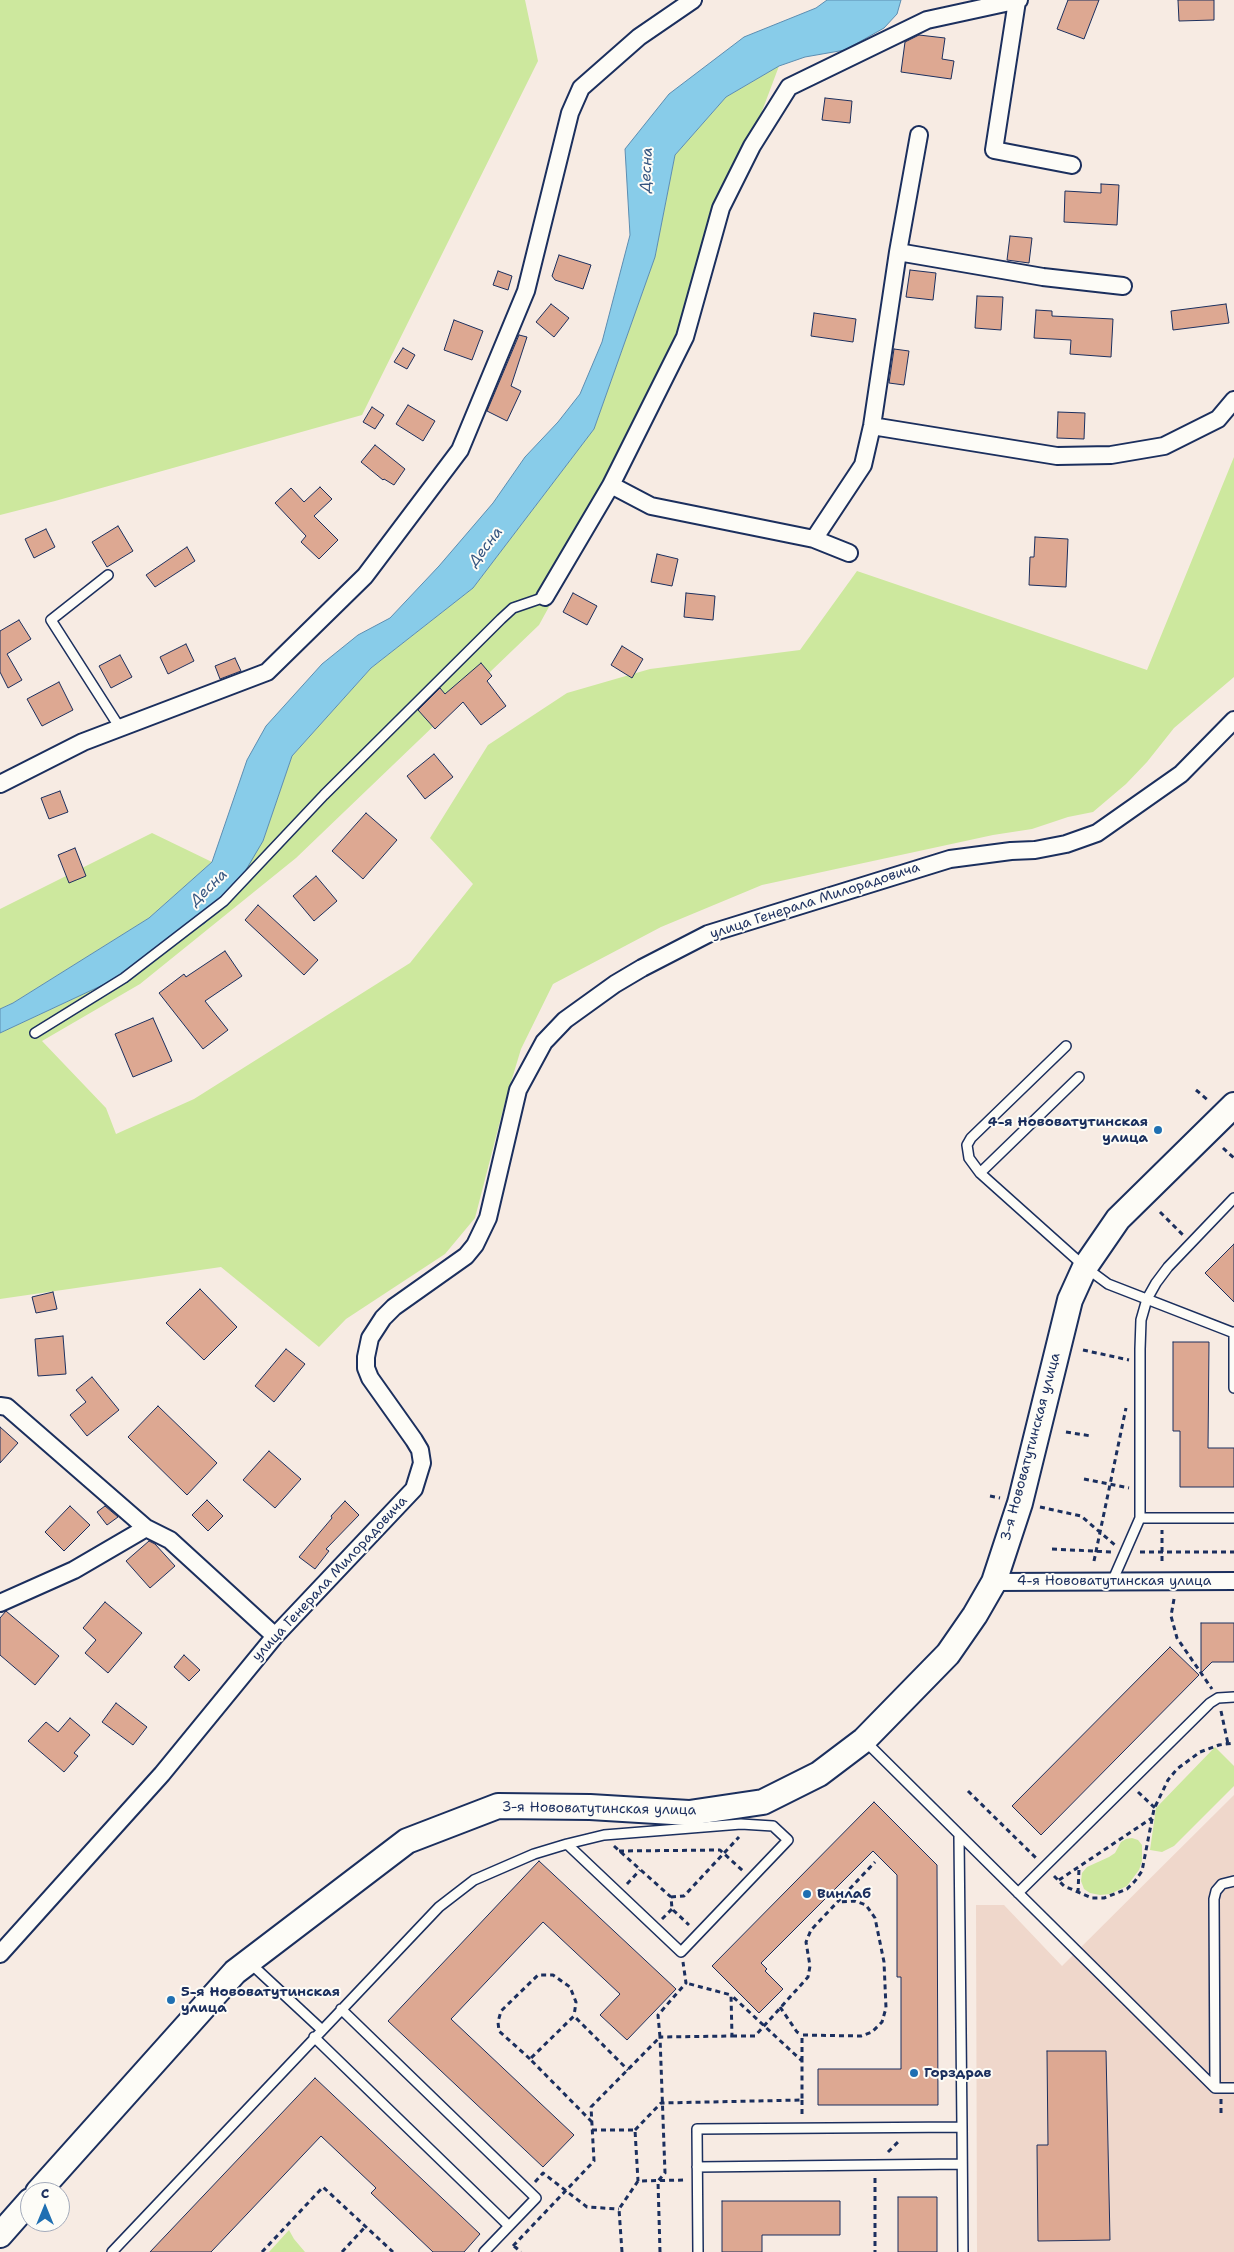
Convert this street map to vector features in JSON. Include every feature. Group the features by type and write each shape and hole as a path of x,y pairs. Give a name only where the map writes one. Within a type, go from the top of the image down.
{"street":[{"path":"0,784 83,742 267,672 365,576 460,450 526,291 570,113 581,88 674,6 693,0"},
{"path":"545,597 610,485 685,337 720,208 752,146 789,87 927,20 1018,0 994,150 1072,165"},
{"path":"814,539 863,465 872,426 918,135"},
{"path":"898,252 1044,277 1123,286"},
{"path":"872,426 1057,456 1112,455 1164,446 1218,419 1234,400"},
{"path":"610,485 652,506 814,539 849,553"},
{"name":"улица Генерала Милорадовича","path":"0,1954 162,1774 275,1636 405,1500 416,1483 422,1463 420,1450 370,1378 366,1368 366,1357 370,1338 383,1318 394,1307 466,1256 475,1245 488,1218 518,1090 544,1042 560,1026 614,984 708,934 950,859 1035,850 1066,844 1097,833 1181,774 1234,720"},
{"name":"3-я Нововатутинская улица","path":"47,2182 235,1972 407,1842 498,1806 590,1806 689,1813 763,1802 819,1774 864,1740 948,1654 976,1615 994,1582 1020,1502 1070,1300 1085,1267 1118,1219 1234,1105"},
{"path":"0,1406 7,1407 146,1528 170,1540 275,1636"},
{"path":"0,1603 74,1570 146,1528"},
{"name":"4-я Нововатутинская улица","path":"994,1582 1234,1581"},
{"path":"0,2235 20,2212"}],"lane":[{"path":"108,575 51,620 120,728"},
{"path":"35,1033 124,978 224,901 331,788 501,619 513,608 545,597"},
{"path":"1066,1046 971,1138 966,1151 980,1173 1085,1267 1108,1284 1234,1332 1234,1388"},
{"path":"980,1173 1078,1078"},
{"path":"1112,1582 1140,1518 1141,1320 1147,1300 1164,1272 1234,1198"},
{"path":"1140,1518 1234,1518"},
{"path":"1018,1893 1202,1710 1218,1698 1234,1697"},
{"path":"864,1740 1215,2088 1234,2088"},
{"path":"112,2252 321,2029 439,1908 474,1880 534,1854 567,1844 604,1835 741,1824 773,1826 788,1840 681,1952 567,1844"},
{"path":"959,1836 963,2252"},
{"path":"1215,2088 1214,1899 1216,1891 1222,1884 1234,1881"},
{"path":"248,1961 321,2029"},
{"path":"341,2009 536,2198 484,2252"},
{"path":"314,2037 509,2226"},
{"path":"698,2252 697,2130 962,2127"},
{"path":"697,2167 962,2164"}],"path":[{"path":"1223,1148 1234,1158"},
{"path":"1160,1212 1191,1243"},
{"path":"1083,1350 1140,1362"},
{"path":"1094,1561 1127,1401"},
{"path":"1066,1432 1092,1436"},
{"path":"1084,1479 1140,1490"},
{"path":"990,1496 1081,1516 1124,1552"},
{"path":"1162,1518 1162,1561"},
{"path":"1052,1549 1096,1552 1234,1552"},
{"path":"1174,1599 1171,1616 1177,1638 1201,1670 1218,1698 1228,1744"},
{"path":"968,1791 1064,1886 1092,1898 1104,1898 1121,1892 1136,1881 1142,1871 1146,1858 1152,1818 1159,1794 1177,1769 1200,1752 1219,1745 1234,1743"},
{"path":"1129,1782 1155,1808"},
{"path":"1059,1880 1152,1818"},
{"path":"671,1897 684,1896 741,1835 741,1824"},
{"path":"610,1843 671,1897 672,1909 698,1934"},
{"path":"619,1851 720,1850 751,1878"},
{"path":"513,2246 594,2162 591,2107 660,2037 755,2036 808,1977 810,1966 806,1942 811,1930 874,1862"},
{"path":"1078,1867 1078,1893"},
{"path":"618,1893 640,1870"},
{"path":"780,2007 797,2032 802,2035 861,2036 872,2032 882,2022 886,2008 884,1962 875,1918 866,1905 854,1901 838,1902"},
{"path":"681,1952 686,1983"},
{"path":"530,2059 574,2016 576,2002 570,1987 553,1975 538,1975 501,2011 498,2022 499,2031 530,2059 592,2123"},
{"path":"686,1983 731,1994 802,2061"},
{"path":"660,2252 658,2181 665,2173 658,2015 686,1983"},
{"path":"731,1994 732,2036"},
{"path":"574,2016 628,2070"},
{"path":"592,2130 634,2130 661,2103 802,2100 802,2035"},
{"path":"875,2252 875,2165 913,2127"},
{"path":"622,2252 619,2209 638,2181 634,2130"},
{"path":"527,2190 544,2173 588,2207 619,2209"},
{"path":"638,2181 698,2180"},
{"path":"262,2252 323,2187 393,2252"},
{"path":"342,2252 365,2227"}],"shaded area":[{"path":"1234,1795 1234,2252 977,2252 976,1905 1004,1905 1062,1966"}],"green space":[{"path":"0,0 525,0 538,61 362,415 0,515"},
{"path":"779,66 723,215 679,370 539,625 296,858 140,984 42,1041 106,1108 116,1134 194,1099 410,963 473,884 430,838 488,745 567,693 650,669 800,650 857,571 1147,670 1234,457 1234,677 1174,728 1147,762 1126,784 1093,812 1068,817 1032,829 993,835 762,885 661,927 553,984 521,1049 505,1102 475,1218 445,1254 346,1319 319,1347 221,1267 0,1299 0,1033 107,983 205,923 263,841 292,756 371,668 473,588 594,429 655,257 675,155 726,97"},
{"path":"152,833 212,862 149,918 13,1003 0,1009 0,909"},
{"path":"1215,1747 1234,1766 1234,1786 1174,1846 1162,1852 1150,1850 1156,1808"},
{"path":"1132,1838 1138,1840 1142,1845 1142,1861 1139,1870 1127,1886 1110,1894 1100,1895 1090,1893 1084,1889 1081,1881 1082,1873 1087,1867 1109,1857 1115,1853 1121,1842"},
{"path":"289,2230 305,2252 269,2252"}],"water":[{"name":"Десна","path":"827,0 901,0 897,14 884,28 845,50 805,57 779,66 726,97 675,155 655,257 594,429 473,588 371,668 292,756 263,841 237,885 205,923 107,983 0,1033 0,1009 13,1003 149,918 212,862 247,760 266,726 322,664 358,635 390,618 439,566 493,503 525,457 558,422 580,394 602,342 630,235 625,149 669,94 744,37 816,8"}],"building":[{"path":"1068,0 1099,0 1084,39 1057,29"},
{"path":"1178,0 1214,0 1214,20 1179,21"},
{"path":"919,35 945,38 942,59 954,61 951,79 901,72 905,42"},
{"path":"825,98 852,101 850,123 822,120"},
{"path":"1101,184 1119,185 1117,225 1064,222 1065,191 1101,193"},
{"path":"1010,236 1032,238 1029,263 1007,260"},
{"path":"559,255 591,265 583,289 555,280 552,276"},
{"path":"910,270 936,273 933,300 906,297"},
{"path":"498,271 512,276 508,290 493,285"},
{"path":"977,296 1003,297 1001,330 975,328"},
{"path":"551,304 569,318 554,337 536,322"},
{"path":"1226,304 1229,323 1173,330 1171,311"},
{"path":"1036,310 1052,311 1052,316 1113,319 1111,357 1070,354 1071,340 1034,338"},
{"path":"814,313 856,319 853,342 811,336"},
{"path":"454,320 483,331 472,360 444,350"},
{"path":"519,335 527,337 511,386 521,391 507,421 487,411"},
{"path":"403,348 415,355 407,369 394,362"},
{"path":"894,349 909,351 904,385 889,383"},
{"path":"408,405 435,421 423,441 396,424"},
{"path":"372,407 384,415 375,429 363,422"},
{"path":"1058,412 1085,413 1084,439 1057,438"},
{"path":"375,445 405,469 394,485 383,480 361,462"},
{"path":"320,487 332,499 314,516 338,540 319,559 301,542 306,536 275,503 291,488 304,502"},
{"path":"118,526 133,551 107,567 92,542"},
{"path":"46,529 55,547 34,558 25,539"},
{"path":"1035,537 1068,539 1066,587 1029,585 1030,557 1034,557"},
{"path":"187,547 195,561 155,587 146,575"},
{"path":"657,554 678,559 672,586 651,582"},
{"path":"573,593 597,606 587,625 563,612"},
{"path":"686,593 715,596 713,620 684,617"},
{"path":"19,620 31,639 7,654 22,680 8,688 0,672 0,631"},
{"path":"186,644 194,661 168,674 160,657"},
{"path":"622,646 643,659 632,678 611,665"},
{"path":"120,655 132,677 111,688 99,666"},
{"path":"235,658 241,671 220,679 215,666"},
{"path":"481,663 492,676 487,681 506,706 481,725 463,702 435,729 418,710 440,688 445,694"},
{"path":"59,682 73,710 42,726 27,699"},
{"path":"434,754 453,777 425,799 407,776"},
{"path":"60,791 68,812 49,819 41,798"},
{"path":"366,813 397,840 363,879 332,851"},
{"path":"75,848 86,876 69,883 58,855"},
{"path":"316,876 337,901 314,921 293,896"},
{"path":"258,905 318,960 304,975 245,920"},
{"path":"225,951 242,976 205,1001 228,1030 203,1049 159,993 184,974 186,977"},
{"path":"153,1018 172,1061 133,1077 115,1034"},
{"path":"1234,1244 1234,1302 1205,1273"},
{"path":"200,1289 237,1327 204,1360 166,1323"},
{"path":"53,1292 57,1309 36,1313 32,1297"},
{"path":"63,1336 66,1374 38,1376 35,1339"},
{"path":"1173,1342 1209,1342 1208,1448 1234,1448 1234,1487 1180,1487 1180,1431 1173,1431"},
{"path":"286,1349 305,1364 274,1402 255,1386"},
{"path":"92,1377 119,1410 87,1436 70,1415 86,1402 76,1390"},
{"path":"158,1406 217,1463 187,1495 128,1437"},
{"path":"0,1427 18,1443 0,1463"},
{"path":"269,1451 301,1479 275,1508 243,1480"},
{"path":"207,1500 223,1516 208,1531 192,1515"},
{"path":"345,1501 359,1515 326,1549 329,1551 315,1569 299,1557"},
{"path":"70,1506 90,1525 64,1551 45,1532"},
{"path":"105,1506 118,1517 107,1525 97,1512"},
{"path":"149,1541 155,1544 175,1566 150,1588 126,1561"},
{"path":"105,1602 142,1633 108,1673 85,1653 96,1640 83,1628"},
{"path":"6,1611 59,1656 35,1685 0,1655 0,1618"},
{"path":"1201,1623 1234,1623 1234,1662 1212,1662 1201,1673"},
{"path":"1170,1647 1199,1675 1041,1835 1012,1806"},
{"path":"184,1655 200,1670 189,1681 174,1667"},
{"path":"116,1703 147,1727 133,1745 102,1722"},
{"path":"70,1718 90,1735 74,1753 78,1756 64,1772 28,1741 46,1722 58,1732"},
{"path":"874,1802 937,1865 938,2105 818,2105 818,2069 901,2069 901,1977 897,1977 897,1875 873,1851 761,1963 767,1969 765,1971 783,1989 759,2013 712,1966"},
{"path":"539,1861 676,1989 627,2040 600,2015 620,1994 543,1922 451,2019 574,2135 543,2167 388,2021"},
{"path":"1047,2051 1106,2051 1110,2240 1038,2241 1037,2145 1048,2145"},
{"path":"315,2078 480,2234 464,2252 433,2252 371,2193 376,2188 321,2136 211,2252 150,2252"},
{"path":"898,2197 937,2197 937,2252 898,2252"},
{"path":"722,2201 840,2201 840,2235 762,2235 762,2252 722,2252"}],"place":[{"name":"4-я Нововатутинская улица","path":"1158,1130"},
{"name":"Винлаб","path":"807,1894"},
{"name":"5-я Нововатутинская улица","path":"171,2000"},
{"name":"Горздрав","path":"914,2073"}]}
